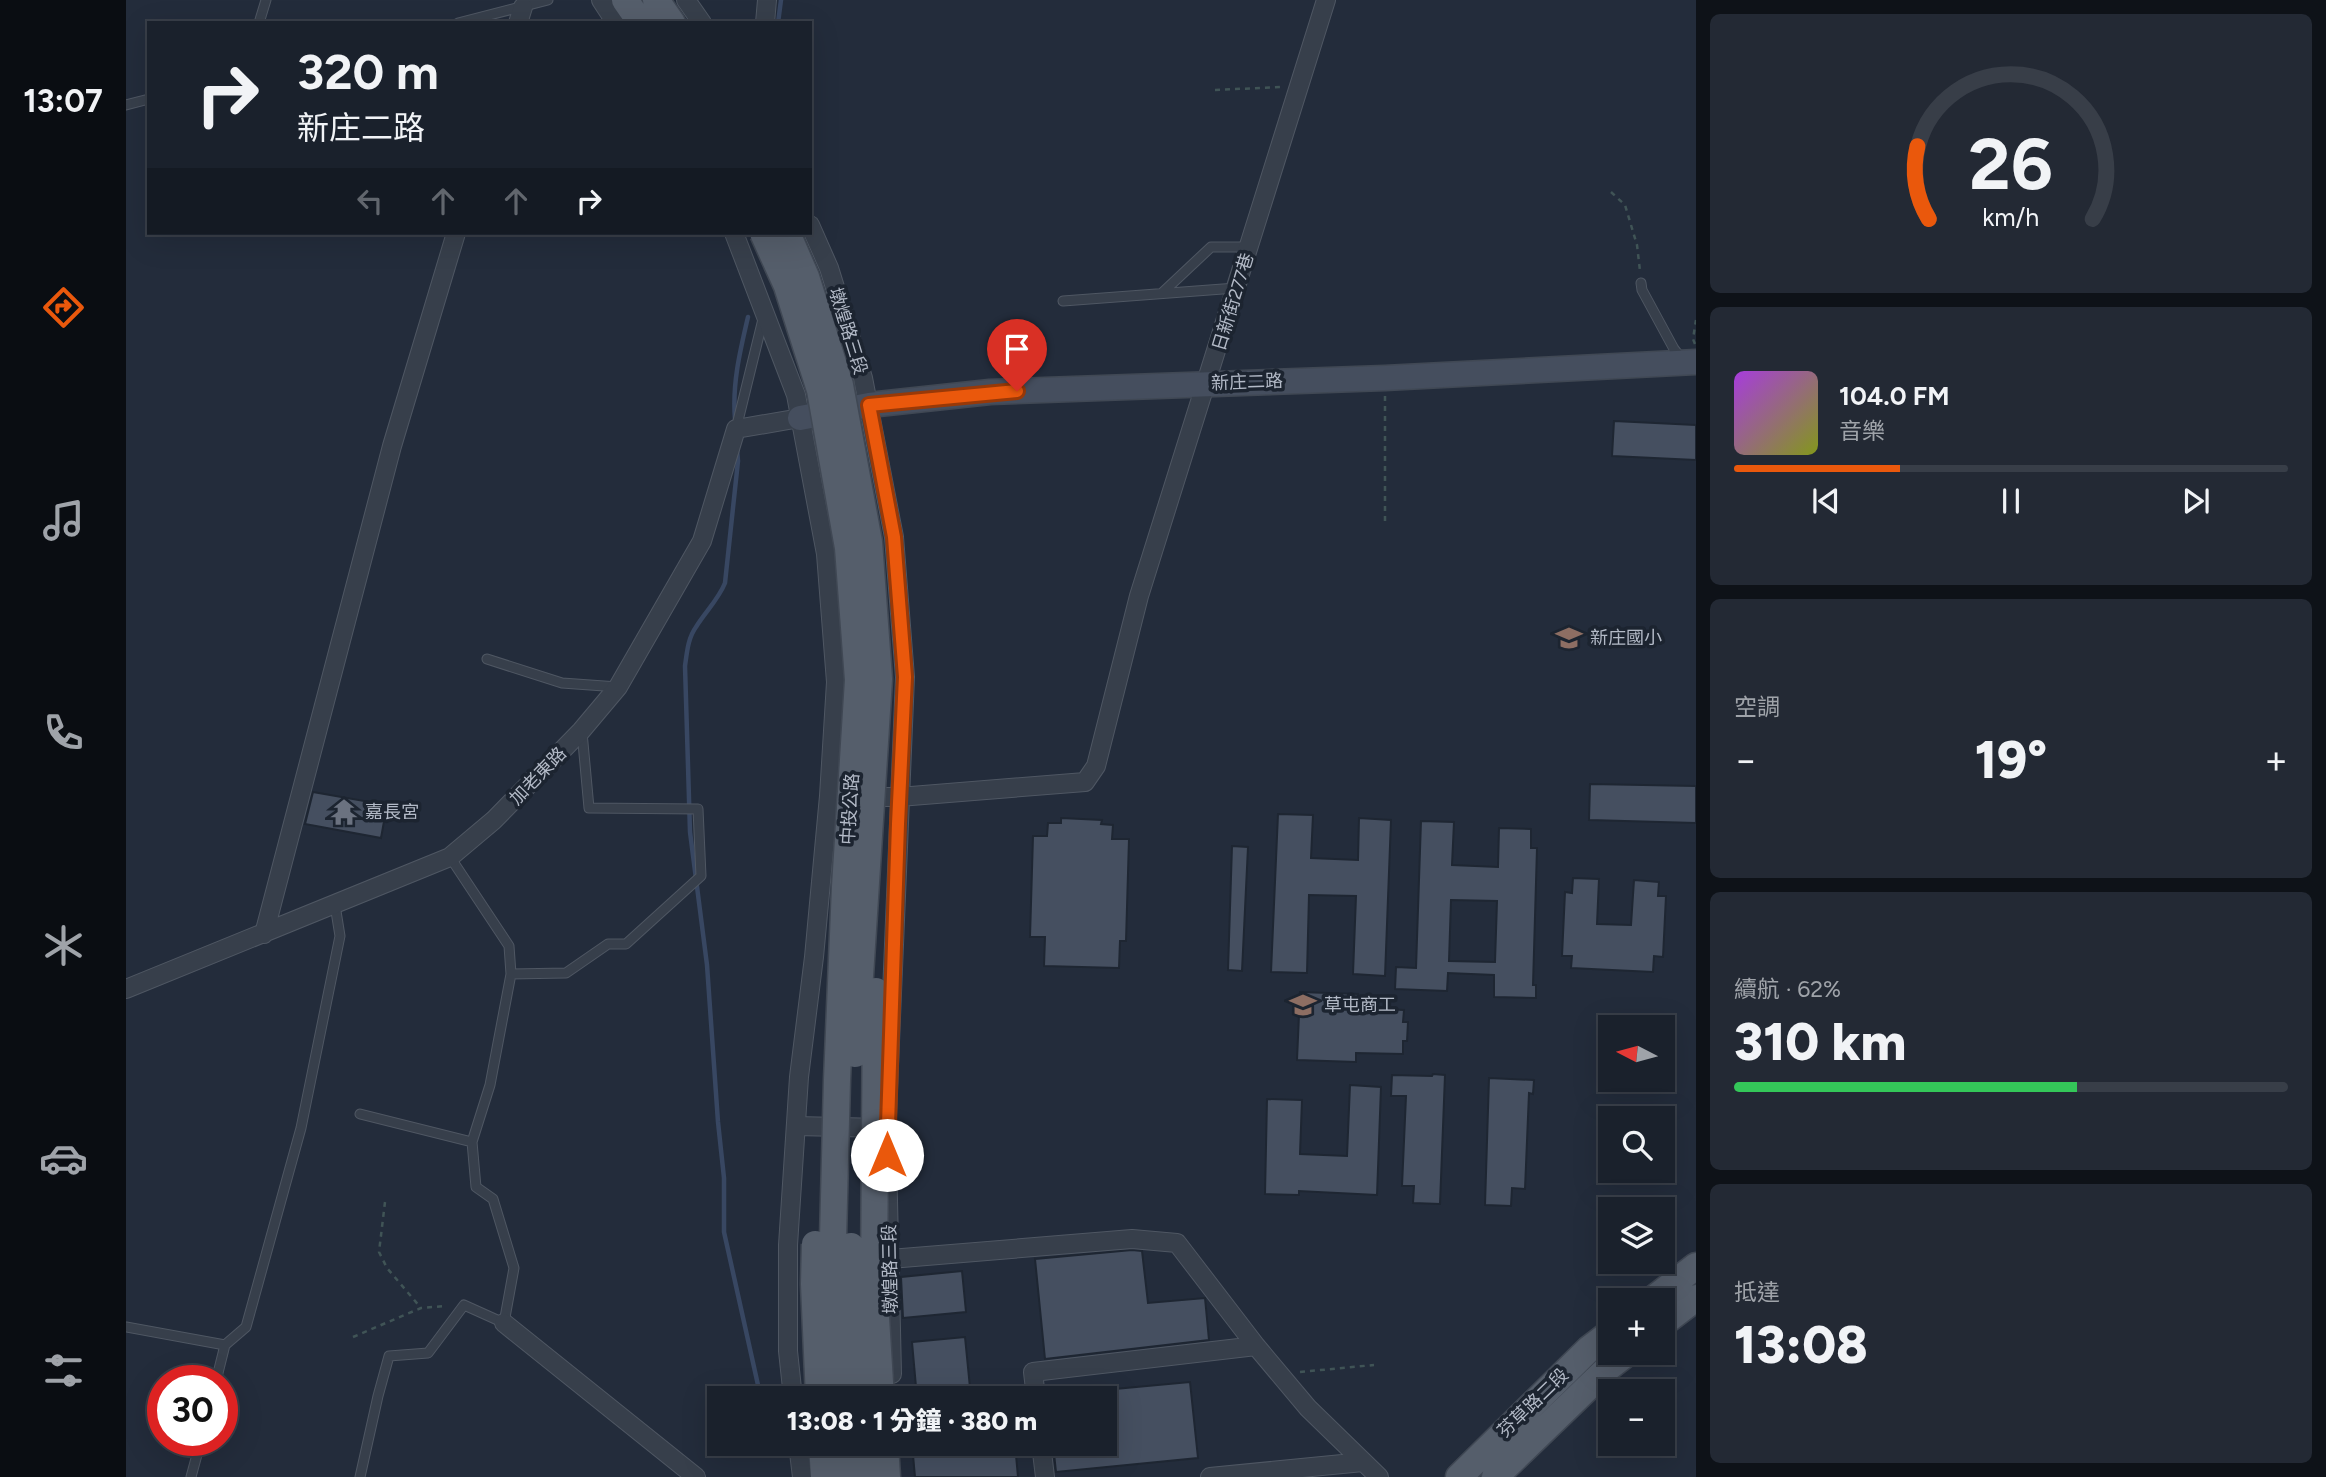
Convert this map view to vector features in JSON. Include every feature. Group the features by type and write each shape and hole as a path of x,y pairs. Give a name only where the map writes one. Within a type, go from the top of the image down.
{"main road":[{"path":"625,0 640,21"},
{"path":"656,0 671,21"},
{"name":"中投公路","path":"763,235 787,286 820,390 848,548 858,680 850,1278 860,1386"},
{"name":"中投公路","path":"788,235 806,277 840,385 869,542 879,680 837,1080 832,1278 840,1386"},
{"path":"819,1386 814,1284 819,1082 856,885"},
{"path":"856,885 876,981 874,1286 880,1386"},
{"path":"1668,1288 1696,1266"},
{"path":"1675,1312 1694,1295"},
{"name":"芬草路二段","path":"1459,1477 1598,1342"},
{"name":"芬草路二段","path":"1495,1477 1612,1365"},
{"path":"823,1456 824,1477"},
{"path":"846,1456 848,1477"},
{"path":"866,1456 868,1477"},
{"path":"885,1456 887,1477"}],"street":[{"path":"601,0 615,21"},
{"path":"686,0 701,21"},
{"path":"765,21 767,0"},
{"name":"日新街277巷","path":"899,797 1085,782 1096,766 1139,596 1208,384 1326,0"},
{"name":"墩煌路三段","path":"812,230 829,268 869,405 894,537 905,677 887,1129 892,1386"},
{"path":"264,934 392,446 455,235"},
{"path":"735,235 796,395 825,554 836,682 829,796 796,1126 788,1245 788,1350 792,1386"},
{"path":"754,283 762,235"},
{"name":"新庄二路","path":"800,418 869,405 990,392 1385,378 1692,357"},
{"path":"736,429 800,418"},
{"name":"加老東路","path":"126,989 450,857 494,820 582,731 618,687 702,541 736,429"},
{"path":"829,796 899,797"},
{"path":"796,1126 887,1129"},
{"path":"890,1259 1132,1239 1177,1243 1256,1346 1308,1408 1379,1477"},
{"path":"504,1323 696,1477"},
{"path":"1035,1386 1033,1372 1256,1346"},
{"path":"799,1456 802,1477"},
{"path":"895,1456 897,1477"},
{"path":"1042,1456 1045,1477"},
{"path":"1210,1477 1363,1462"}],"lane":[{"path":"260,21 266,0"},
{"path":"474,21 520,15 548,0"},
{"path":"126,105 147,100"},
{"path":"1161,293 1211,247 1250,247"},
{"path":"1641,283 1642,290 1674,349 1692,357"},
{"path":"1063,301 1237,288"},
{"path":"736,429 765,310"},
{"path":"487,659 562,683 618,687"},
{"path":"511,974 566,973 608,944 626,944 701,876 698,809 589,808 582,731"},
{"path":"360,1477 389,1356 428,1353 464,1305 504,1323 514,1268 493,1199 476,1187 472,1142 490,1085 511,974 509,946 450,857"},
{"path":"220,1365 225,1345 246,1327 301,1128 340,936 335,905"},
{"path":"360,1114 472,1142"},
{"path":"126,1327 225,1345"},
{"path":"191,1477 197,1456"}],"path":[{"path":"1215,90 1278,85 1297,93"},
{"path":"1611,192 1625,205 1637,245 1641,283"},
{"path":"1692,357 1696,320"},
{"path":"1385,378 1385,526"},
{"path":"385,1202 379,1252 387,1268 421,1308"},
{"path":"353,1337 421,1308 464,1305"},
{"path":"1279,1374 1374,1365"}],"building":[{"path":"1614,421 1696,425 1696,460 1612,456"},
{"path":"1590,784 1696,786 1696,823 1589,820"},
{"name":"嘉長宮","path":"313,792 387,805 381,838 305,824"},
{"path":"1278,814 1313,815 1311,858 1358,860 1359,818 1391,820 1385,976 1353,974 1356,896 1309,895 1307,973 1271,972"},
{"path":"1061,818 1102,820 1101,824 1113,825 1112,839 1129,839 1126,941 1120,941 1119,968 1044,966 1045,937 1030,937 1033,836 1047,836 1048,823 1061,823"},
{"path":"1421,821 1454,822 1452,865 1498,867 1499,828 1531,829 1531,848 1537,848 1533,985 1536,985 1536,998 1494,997 1494,975 1448,973 1447,991 1395,989 1396,967 1416,968","holes":["1451,900 1497,901 1495,962 1449,961"]},
{"path":"1232,846 1248,847 1242,971 1228,970"},
{"path":"1573,878 1599,879 1597,924 1631,925 1634,880 1659,882 1658,896 1666,896 1663,957 1654,956 1653,972 1571,968 1572,956 1562,956 1565,892 1572,893"},
{"path":"1300,992 1358,994 1358,1008 1404,1010 1403,1022 1408,1022 1403,1054 1356,1053 1356,1062 1297,1060"},
{"path":"1392,1075 1445,1075 1440,1204 1413,1203 1414,1186 1402,1186 1406,1096 1391,1096"},
{"path":"1489,1078 1534,1080 1533,1094 1529,1093 1525,1189 1512,1188 1511,1206 1485,1205"},
{"path":"1350,1085 1381,1087 1377,1195 1299,1191 1299,1195 1265,1194 1267,1099 1302,1100 1300,1154 1347,1156"},
{"path":"1142,1251 1148,1303 1205,1298 1209,1340 1045,1359 1035,1259"},
{"path":"962,1271 966,1312 903,1318 901,1277"},
{"path":"965,1337 970,1386 916,1386 912,1342"},
{"path":"1190,1382 1198,1458 1056,1472 1054,1456 1117,1456 1117,1389"},
{"path":"913,1456 1016,1456 1018,1477 915,1477"}],"waterway":[{"path":"778,21 781,0"},
{"path":"735,419 736,380 748,317"},
{"path":"737,449 725,583 693,631 685,666 690,832 707,965 724,1178 724,1232 758,1386"}],"place":[{"name":"新庄國小","path":"1569,638"},
{"name":"嘉長宮","path":"344,812"},
{"name":"草屯商工","path":"1303,1005"}],"route":[{"path":"887,1155 905,677 894,537 869,405 1017,391"}]}
